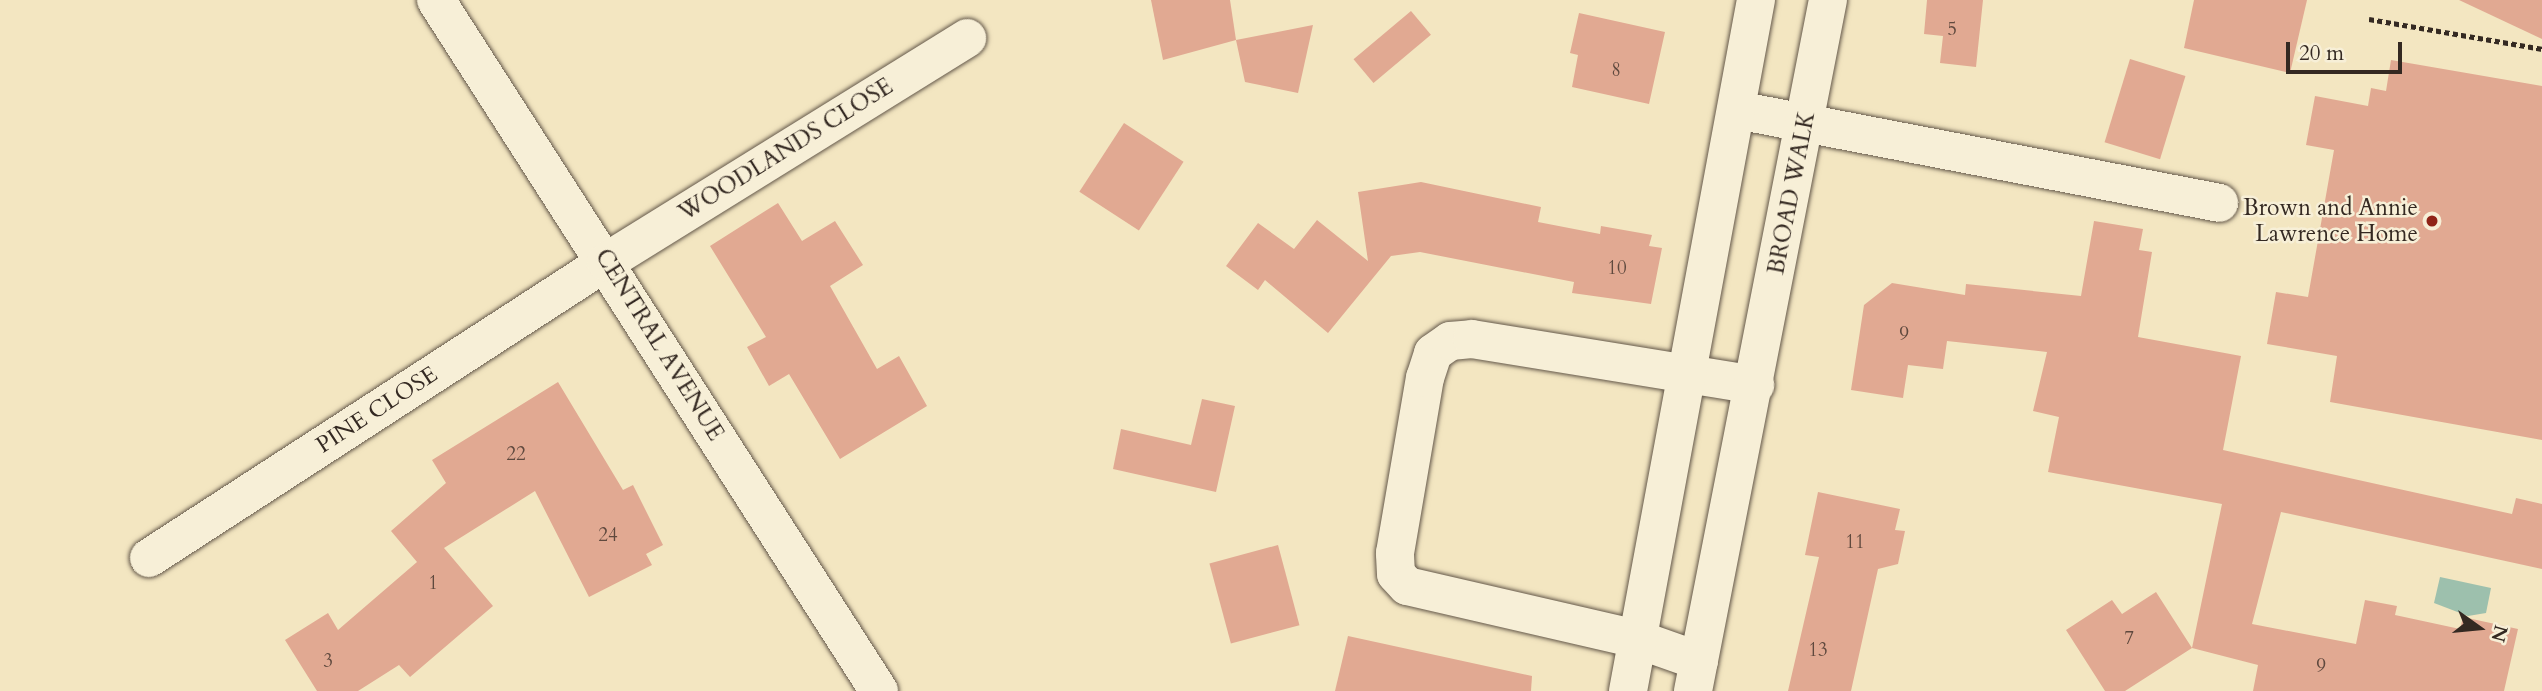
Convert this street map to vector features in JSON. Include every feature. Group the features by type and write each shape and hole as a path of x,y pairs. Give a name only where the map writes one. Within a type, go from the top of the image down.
{"street":[{"name":"CENTRAL AVENUE","path":"436,0 879,691"},
{"path":"1628,691 1690,371 1756,0"},
{"name":"BROAD WALK","path":"1690,371 1472,339 1450,341 1433,353 1424,377 1396,574 1407,586 1423,592 1637,639 1696,676 1755,385 1828,0"},
{"name":"WOODLANDS CLOSE","path":"606,262 967,38"},
{"path":"1737,110 2219,203"},
{"name":"PINE CLOSE","path":"149,558 606,262"},
{"path":"1690,371 1755,385"}],"path":[{"path":"2369,19 2542,49"}],"shaded area":[{"path":"2440,577 2491,588 2486,613 2468,616 2434,603"}],"building":[{"path":"1151,0 1230,0 1236,40 1163,60"},
{"path":"1927,0 1983,0 1976,67 1940,63 1943,36 1924,34"},
{"path":"2194,0 2307,0 2290,73 2184,48"},
{"path":"2459,0 2542,0 2542,39"},
{"path":"1411,11 1431,35 1373,83 1354,59"},
{"path":"1579,13 1665,32 1649,104 1572,87 1578,55 1570,53"},
{"path":"1313,25 1298,93 1245,82 1236,40"},
{"path":"2130,59 2185,76 2160,159 2105,142"},
{"name":"Brown and Annie Lawrence Home","path":"2391,60 2542,86 2542,440 2330,402 2337,356 2267,344 2276,292 2308,297 2334,150 2306,145 2315,96 2368,106 2371,88 2386,91"},
{"path":"1124,123 1184,162 1139,230 1079,192"},
{"path":"1421,182 1541,207 1538,222 1600,234 1601,226 1652,235 1649,246 1662,248 1651,304 1572,293 1574,282 1420,252 1391,256 1328,333 1265,280 1258,290 1226,266 1258,223 1294,249 1317,220 1368,261 1358,192"},
{"path":"778,203 802,241 835,221 863,265 830,286 877,369 899,356 927,406 840,459 789,374 769,386 747,347 766,337 710,246"},
{"path":"2094,221 2143,229 2139,250 2152,252 2138,337 2241,356 2223,450 2512,514 2516,498 2542,504 2542,569 2281,512 2252,624 2356,644 2365,600 2397,606 2395,615 2460,629 2463,617 2518,629 2504,691 2253,691 2258,665 2192,648 2222,504 2048,472 2059,417 2033,411 2047,352 1947,341 1943,369 1908,365 1903,398 1851,390 1864,305 1892,283 1965,295 1966,284 2081,296"},
{"path":"558,382 623,490 633,485 663,545 646,554 652,565 589,597 535,491 444,548 493,606 410,677 399,665 358,691 317,691 285,640 328,613 338,630 417,562 391,531 446,483 432,460"},
{"path":"1202,399 1235,406 1216,492 1113,469 1121,429 1191,445"},
{"path":"1818,492 1900,509 1895,530 1905,531 1898,564 1878,569 1851,691 1788,691 1819,557 1805,555"},
{"path":"1278,545 1299,625 1231,644 1209,563"},
{"path":"2156,592 2192,648 2125,691 2105,691 2066,630 2112,600 2122,614"},
{"path":"1348,636 1532,676 1531,691 1335,691"}],"place":[{"name":"Brown and Annie Lawrence Home","path":"2432,221"}]}
